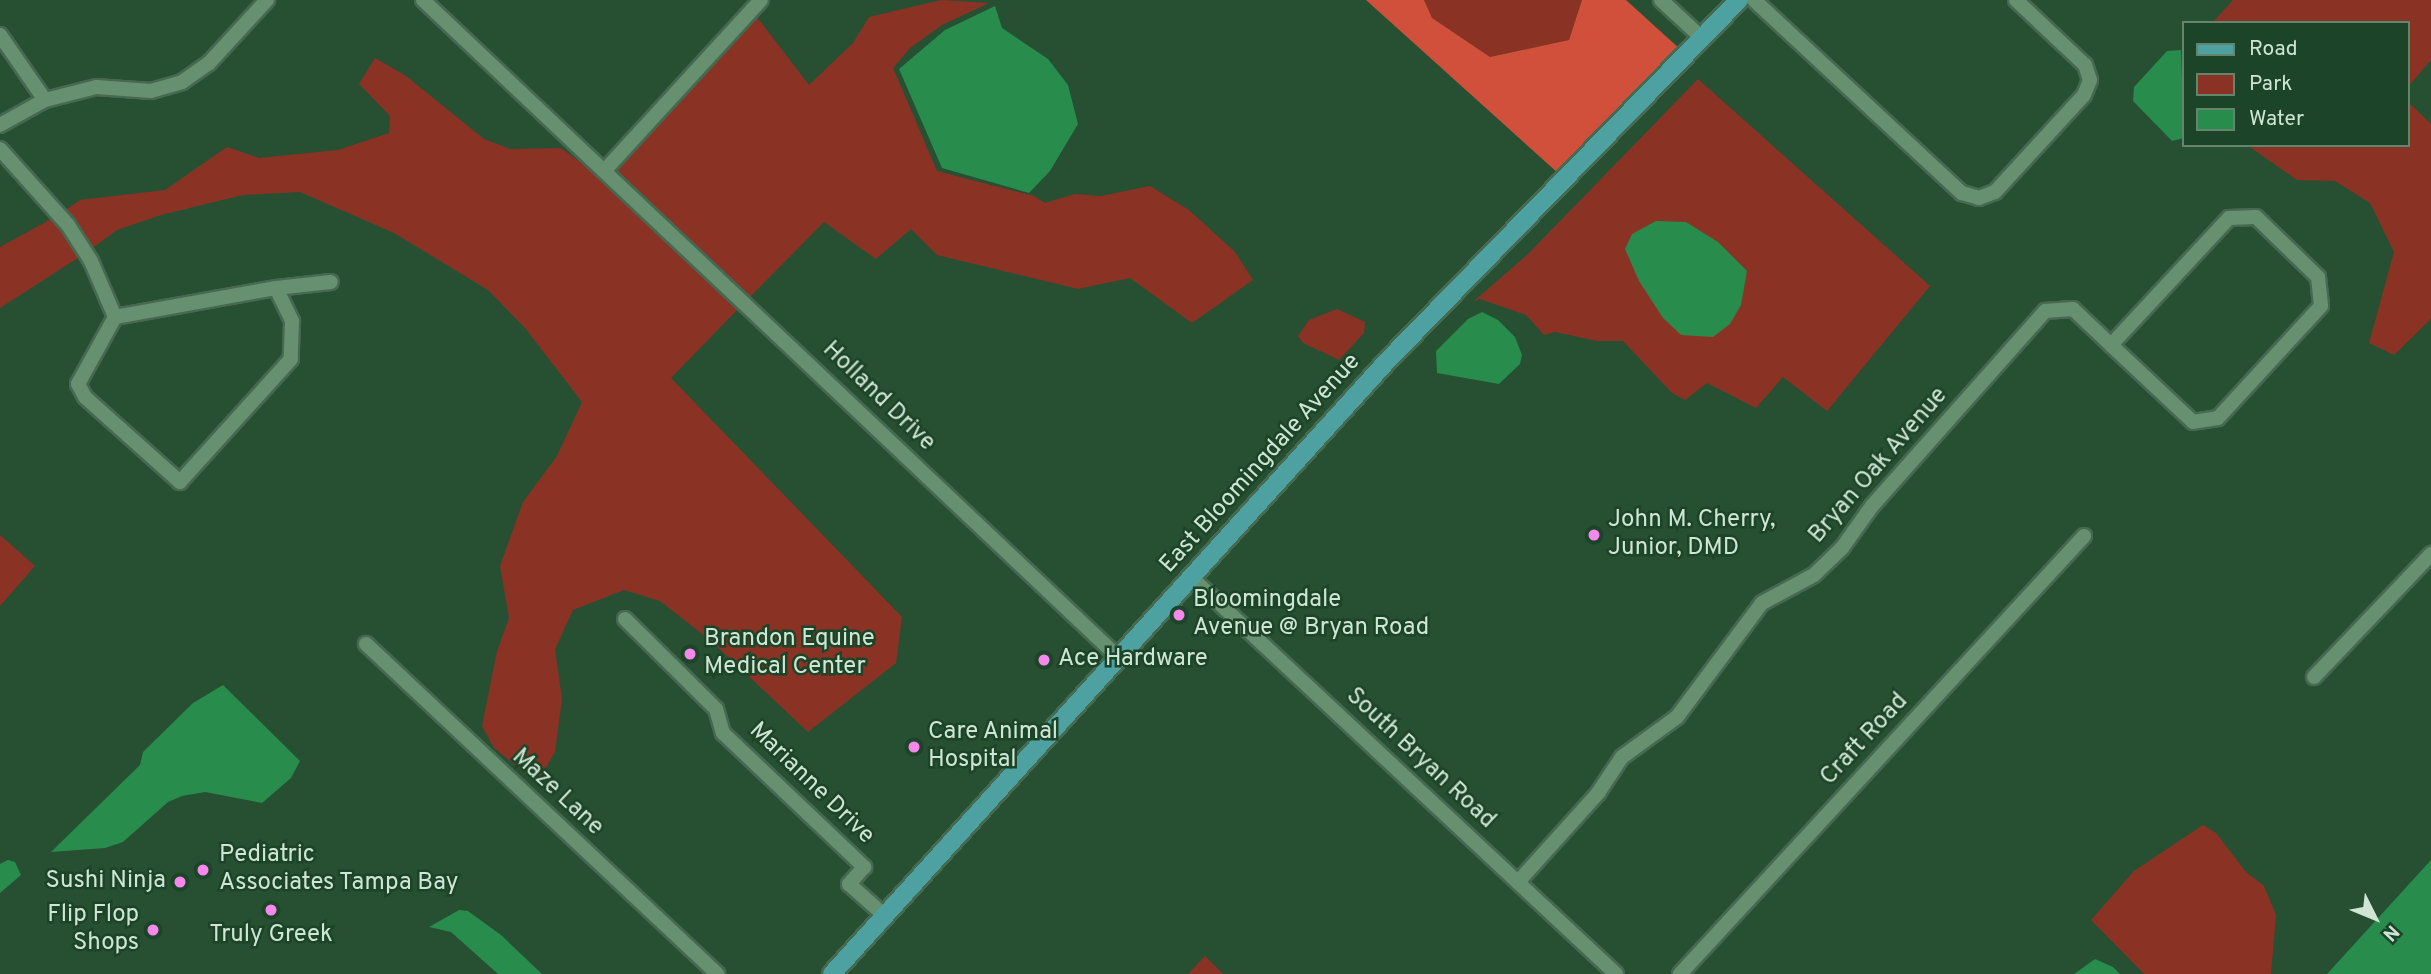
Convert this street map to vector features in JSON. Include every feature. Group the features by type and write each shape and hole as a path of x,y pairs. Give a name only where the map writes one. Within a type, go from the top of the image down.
{"main road":[{"name":"East Bloomingdale Avenue","path":"832,974 1470,272 1739,0"}],"street":[{"path":"0,125 45,100 96,87 151,91 182,82 209,63 267,0"},
{"name":"Holland Drive","path":"423,0 606,169 1119,658"},
{"path":"606,169 761,0"},
{"path":"1661,0 1702,38"},
{"path":"1754,0 1962,193 1979,198 1995,192 2084,95 2090,80 2085,65 2016,0"},
{"path":"0,35 45,100"},
{"path":"0,149 68,225 91,261 115,317"},
{"name":"Bryan Oak Avenue","path":"1518,882 1598,793 1622,757 1677,717 1762,603 1814,575 1842,548 1872,506 2045,311 2073,309 2111,345 2193,422 2218,418 2321,306 2318,277 2256,217 2229,218 2111,345"},
{"path":"115,317 276,288 331,282"},
{"path":"115,317 78,384 85,397 180,482 291,359 292,321 276,288"},
{"name":"Craft Road","path":"1680,974 2084,536"},
{"path":"2314,677 2431,554"},
{"name":"South Bryan Road","path":"1192,578 1616,974"},
{"name":"Marianne Drive","path":"625,619 716,709 723,733 864,867 849,884 886,917"},
{"name":"Maze Lane","path":"366,645 717,974"}],"green space":[{"path":"941,0 989,3 942,25 910,48 893,68 937,171 1034,196 1045,203 1075,194 1101,196 1150,186 1189,210 1235,252 1253,280 1192,323 1130,278 1078,289 937,255 911,229 876,259 824,222 750,297 615,169 756,16 809,85 853,43 869,17"},
{"path":"1424,0 1582,0 1569,40 1490,57 1431,18"},
{"path":"2233,0 2431,0 2431,60 2410,85 2410,21 2214,21"},
{"path":"375,58 406,76 484,139 510,149 561,148 588,168 592,165 741,306 671,378 902,617 896,663 808,732 710,640 660,601 624,590 573,610 555,649 562,699 555,752 537,783 494,748 482,726 497,651 509,618 500,566 523,502 557,456 582,402 525,328 488,290 394,233 300,192 243,195 161,215 117,230 91,249 64,211 80,200 165,190 227,147 259,158 338,150 389,133 390,116 359,84"},
{"path":"1698,79 1930,286 1827,411 1783,377 1756,408 1707,383 1685,400 1672,393 1623,341 1597,341 1555,332 1544,335 1526,315 1480,299 1473,302 1528,254"},
{"path":"2410,104 2431,124 2431,319 2394,355 2369,343 2394,252 2370,203 2335,181 2297,180 2250,147 2410,147"},
{"path":"53,218 81,256 0,308 0,247"},
{"path":"1337,309 1365,322 1364,333 1339,360 1303,343 1298,336 1309,320"},
{"path":"0,535 35,566 0,606"},
{"path":"2203,825 2216,833 2246,872 2264,886 2276,915 2271,974 2144,974 2091,920 2134,871"},
{"path":"1205,956 1223,974 1188,974"}],"shaded area":[{"path":"1366,0 1424,0 1432,18 1490,57 1569,40 1582,0 1626,0 1681,50 1559,174"}],"water":[{"path":"995,6 1002,28 1048,59 1068,85 1078,124 1050,171 1029,193 942,168 899,69 945,30"},
{"path":"2181,50 2182,138 2172,141 2133,101 2134,87 2167,51"},
{"path":"1656,221 1686,222 1718,242 1747,271 1741,305 1730,324 1713,337 1681,335 1663,318 1639,281 1625,249 1632,234"},
{"path":"1482,312 1498,320 1515,337 1522,355 1520,364 1499,384 1437,373 1436,351 1468,319"},
{"path":"223,685 300,761 291,778 262,803 205,792 182,796 168,802 123,842 105,848 51,852 140,765 143,752 193,703"},
{"path":"8,860 15,862 21,875 0,893 0,864"},
{"path":"2431,860 2431,974 2327,974"},
{"path":"459,910 468,911 501,935 542,974 498,974 451,932 429,927"},
{"path":"2095,959 2113,967 2120,974 2074,974"}],"place":[{"name":"John M. Cherry, Junior, DMD","path":"1594,535"},
{"name":"Bloomingdale Avenue @ Bryan Road","path":"1179,615"},
{"name":"Brandon Equine Medical Center","path":"690,654"},
{"name":"Ace Hardware","path":"1044,660"},
{"name":"Care Animal Hospital","path":"914,747"},
{"name":"Pediatric Associates Tampa Bay","path":"203,870"},
{"name":"Sushi Ninja","path":"180,882"},
{"name":"Truly Greek","path":"271,910"},
{"name":"Flip Flop Shops","path":"153,930"}]}
